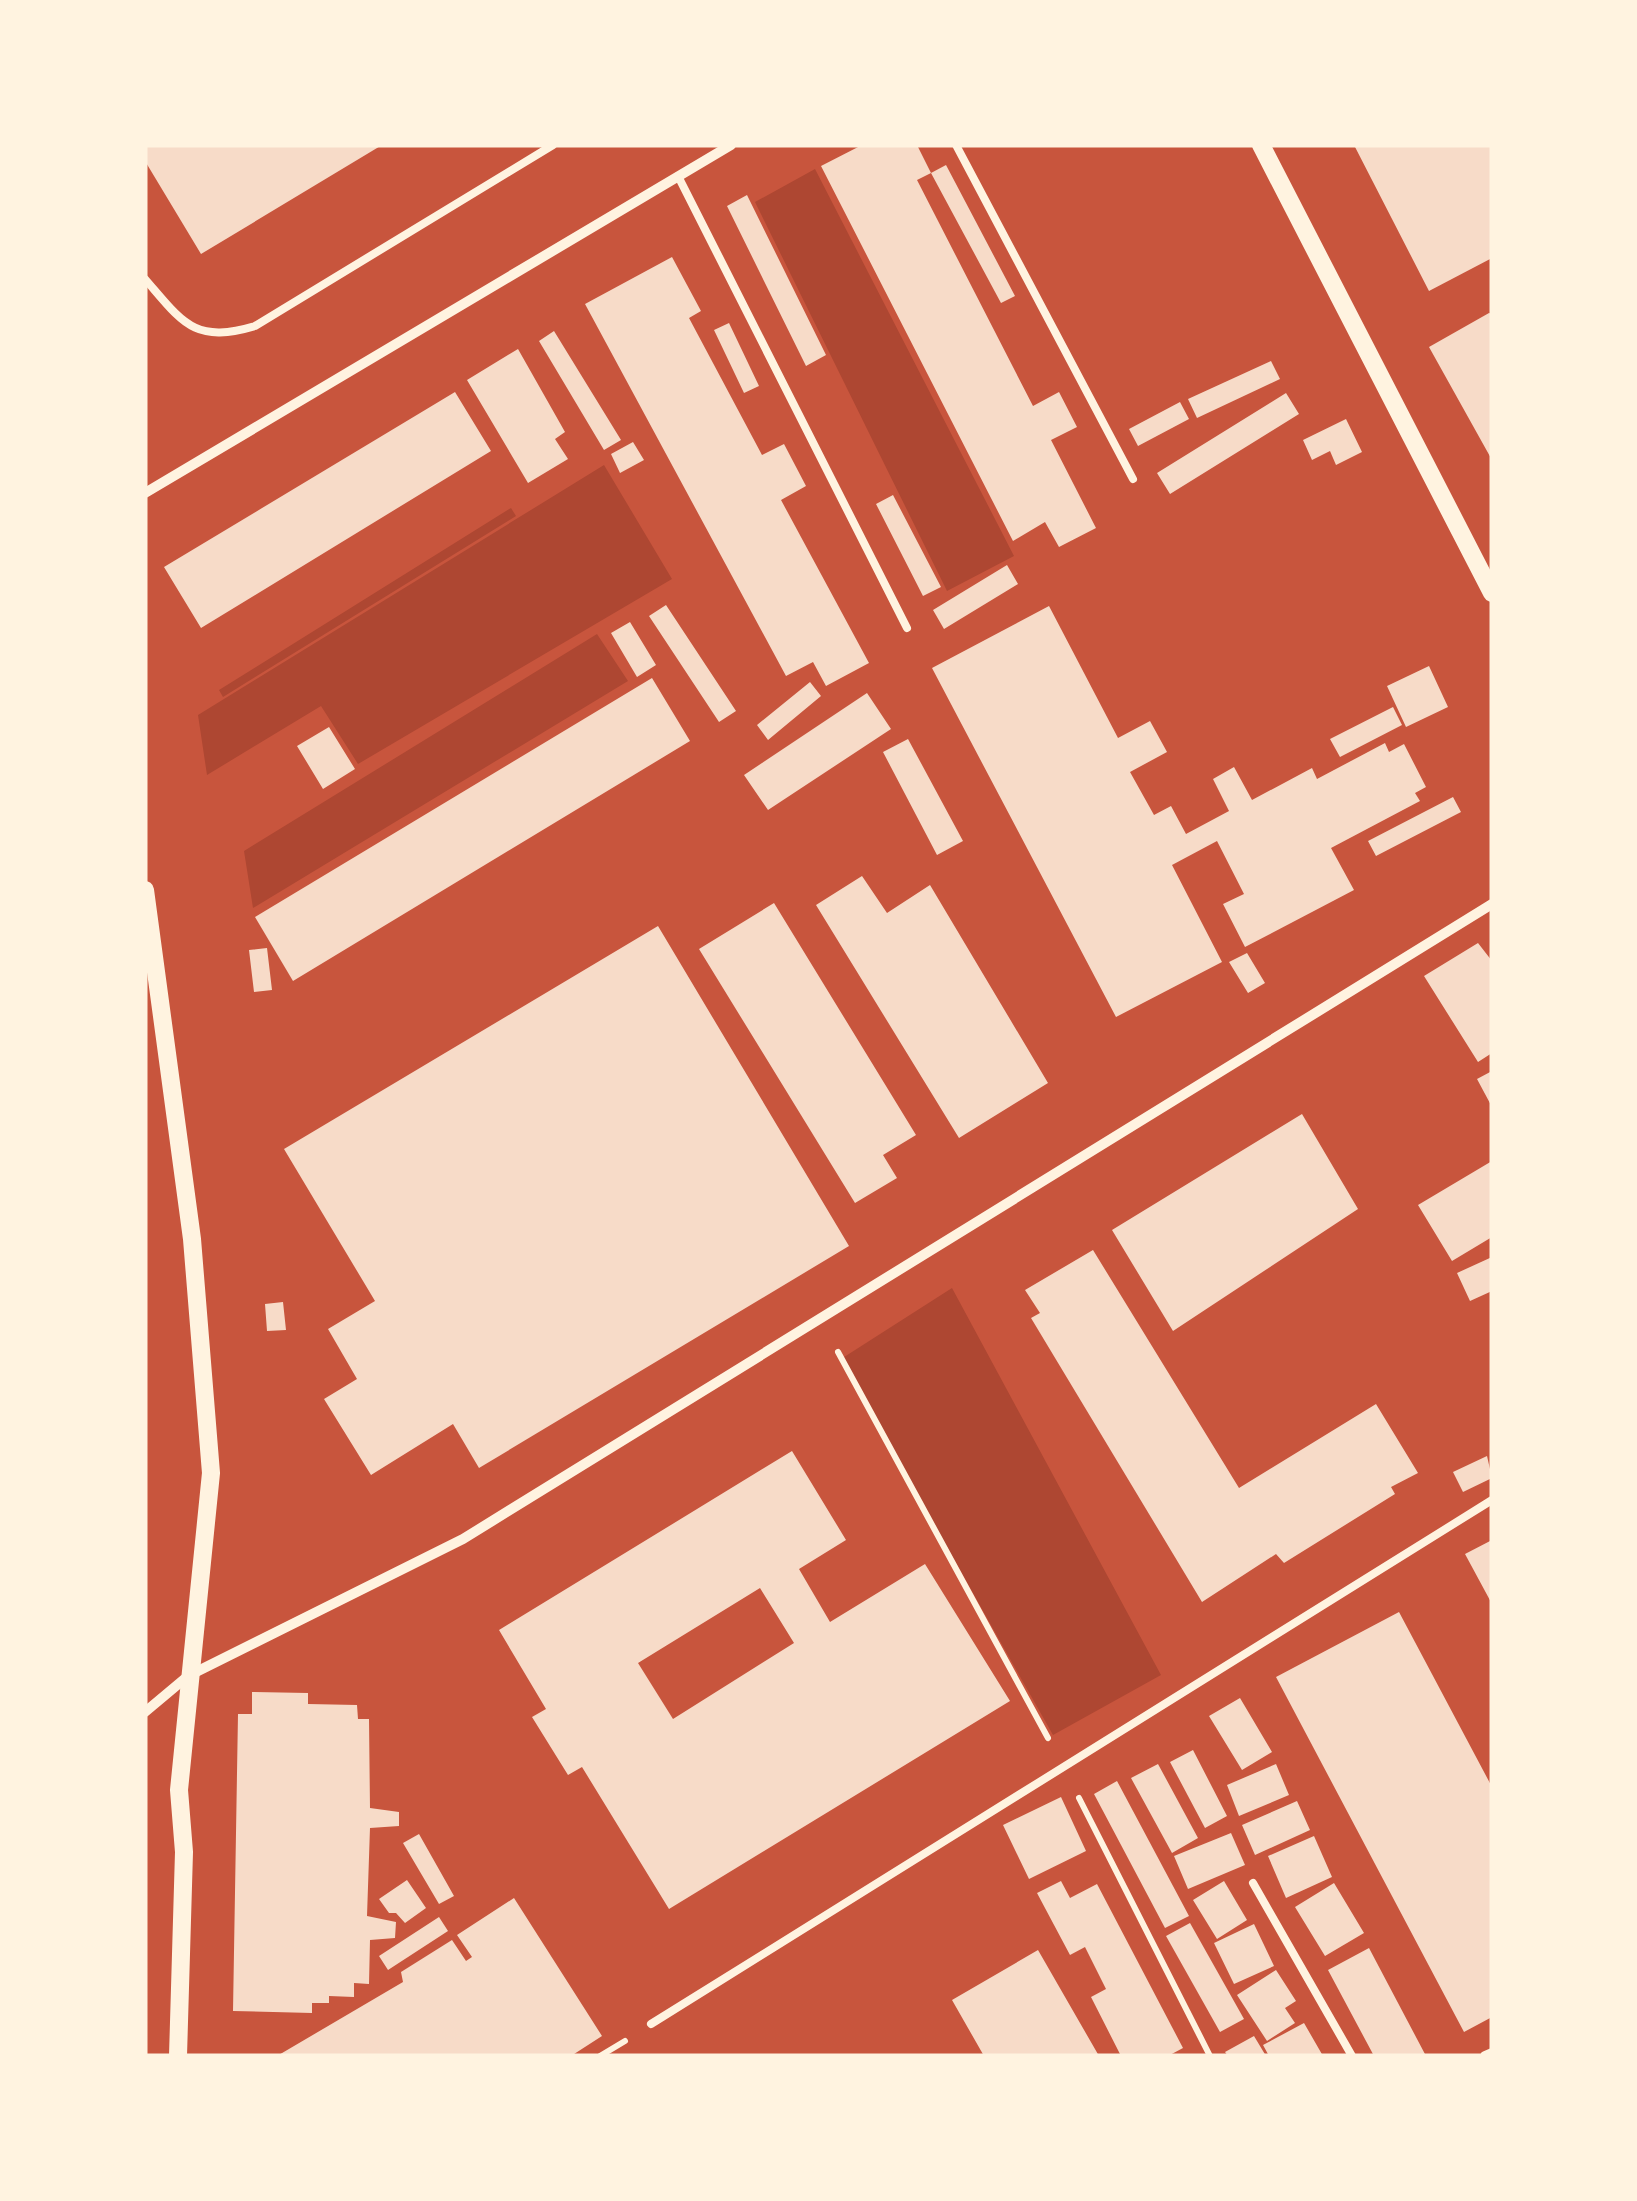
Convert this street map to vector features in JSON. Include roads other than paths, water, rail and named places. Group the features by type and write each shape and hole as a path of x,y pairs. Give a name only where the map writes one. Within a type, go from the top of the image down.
{"street":[{"path":"145,493 730,145"},
{"path":"1260,145 1492,594"},
{"path":"145,890 192,1239 211,1472 179,1790 184,1852 178,2056"},
{"path":"146,1709 188,1676 463,1539 1492,904"},
{"path":"1485,2056 1492,2052"}],"lane":[{"path":"145,280 200,334 226,335 255,326 552,145"},
{"path":"956,145 1133,478"},
{"path":"678,176 908,628"},
{"path":"651,2024 1492,1500"},
{"path":"1253,1883 1352,2056"}]}
